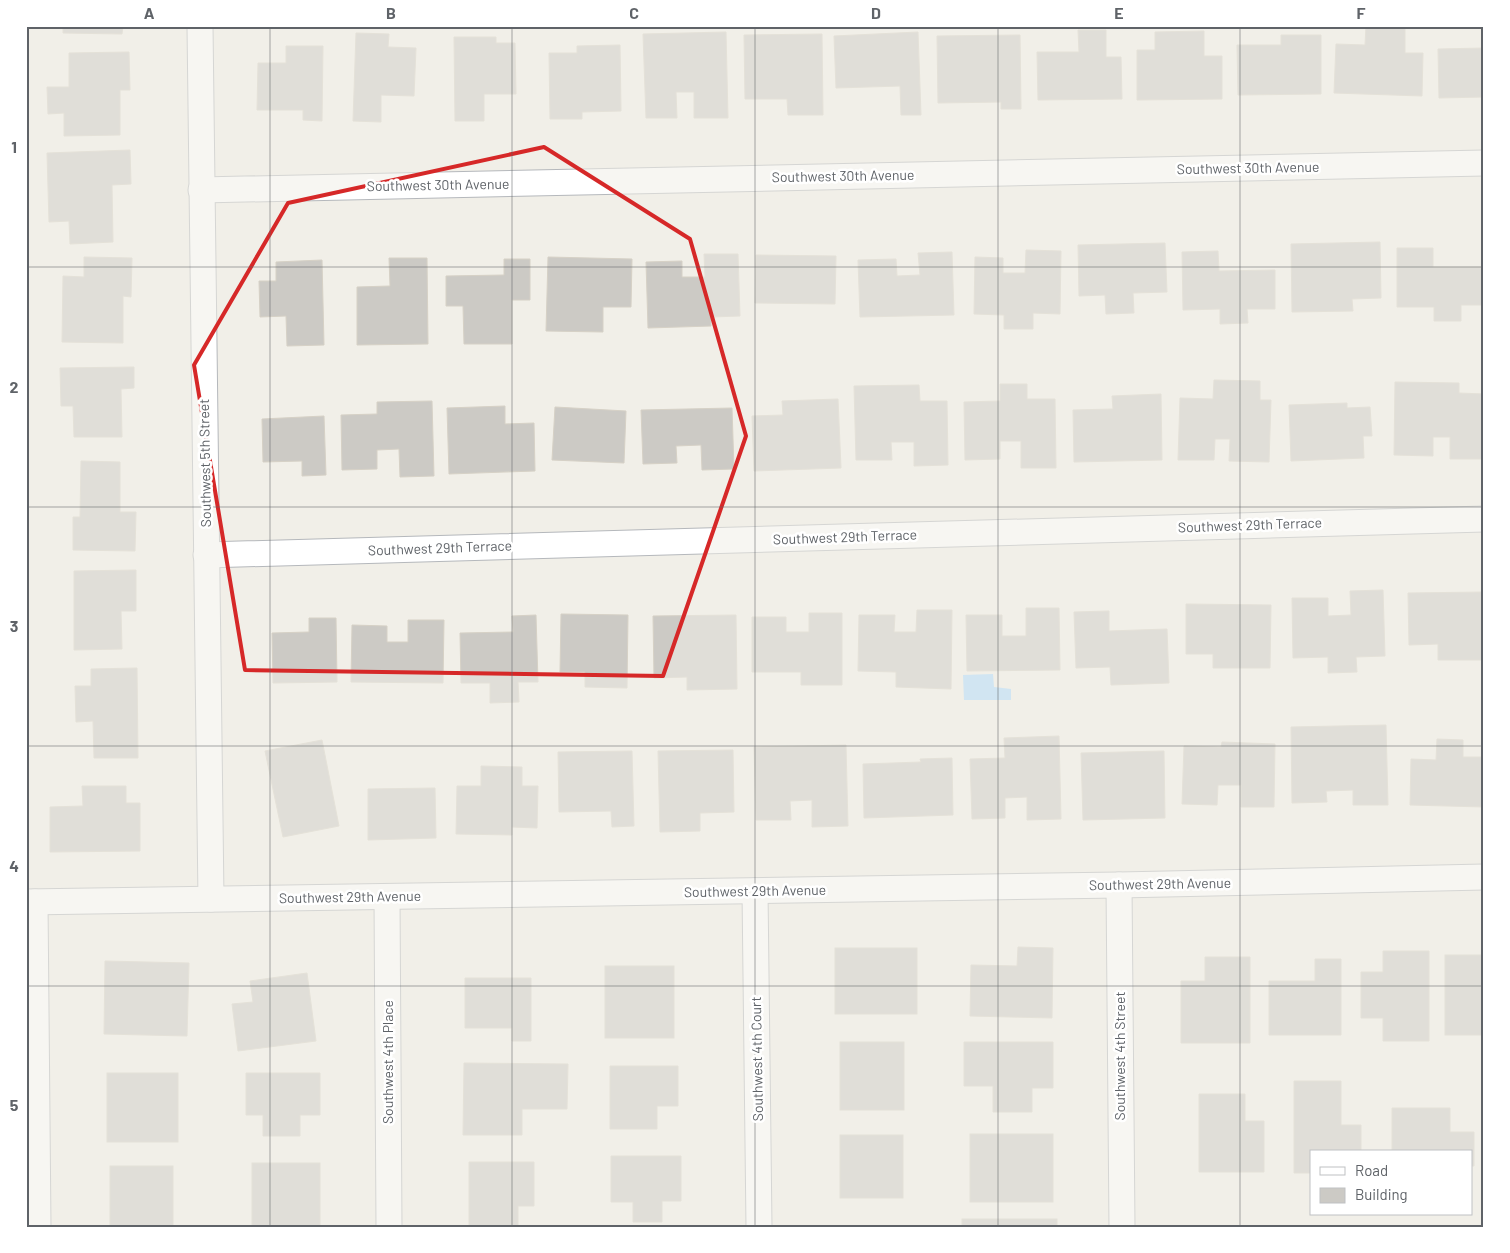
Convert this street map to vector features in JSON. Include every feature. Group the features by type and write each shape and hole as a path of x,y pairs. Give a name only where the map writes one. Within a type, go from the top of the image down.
{"street":[{"name":"Southwest 5th Street","path":"200,26 211,899"},
{"name":"Southwest 30th Avenue","path":"202,190 1484,162"},
{"name":"Southwest 29th Terrace","path":"206,555 1484,519"},
{"name":"Southwest 29th Avenue","path":"31,902 1119,885 1484,877"},
{"name":"Southwest 4th Street","path":"1119,885 1122,1227"},
{"name":"Southwest 4th Court","path":"755,891 759,1227"},
{"name":"Southwest 4th Place","path":"387,896 389,1227"},
{"path":"31,902 38,1227"}],"highlighted area":[{"path":"544,147 690,239 746,436 663,676 245,670 194,365 288,203"}],"water":[{"path":"993,674 994,687 1011,689 1011,700 964,700 963,675"}],"building":[{"path":"63,26 123,26 122,34 63,33"},
{"path":"1366,26 1405,27 1405,53 1423,53 1422,96 1334,93 1336,44 1365,45"},
{"path":"1078,30 1106,30 1106,57 1121,57 1122,99 1038,100 1037,52 1079,52"},
{"path":"1204,31 1204,56 1222,56 1222,99 1137,100 1137,50 1155,50 1155,32"},
{"path":"726,32 728,118 694,118 694,92 676,92 677,118 646,118 643,34"},
{"path":"918,32 921,115 901,115 900,86 836,88 834,36"},
{"path":"356,33 389,34 388,47 416,48 414,96 381,95 381,122 353,121"},
{"path":"822,34 823,115 788,115 787,99 745,99 744,35"},
{"path":"1020,35 1021,109 1001,109 1001,102 938,103 937,36"},
{"path":"1281,35 1321,35 1321,94 1238,95 1237,45 1281,45"},
{"path":"454,37 496,37 496,43 515,43 516,94 484,94 484,121 455,121"},
{"path":"620,45 621,111 582,112 582,119 550,119 549,53 577,53 577,46"},
{"path":"286,46 323,46 322,121 303,120 303,110 257,110 258,63 286,63"},
{"path":"1484,48 1484,97 1439,98 1438,49"},
{"path":"129,52 130,90 120,90 120,135 64,136 64,113 48,114 47,87 69,87 69,53"},
{"path":"130,150 131,184 112,185 113,242 70,244 69,221 49,222 47,153"},
{"path":"1380,242 1381,298 1352,299 1353,311 1292,312 1291,244"},
{"path":"1165,243 1167,292 1133,293 1134,313 1106,314 1105,295 1079,296 1078,245"},
{"path":"1397,248 1433,248 1433,267 1484,267 1484,305 1461,305 1461,321 1434,321 1434,307 1397,307"},
{"path":"1026,250 1061,251 1060,314 1033,313 1033,329 1004,329 1004,315 974,314 975,257 1003,258 1003,273 1025,273"},
{"path":"1218,251 1219,271 1275,270 1275,309 1247,309 1248,323 1220,324 1220,309 1183,310 1182,252"},
{"path":"952,252 954,315 860,317 858,260 896,259 897,276 920,275 918,253"},
{"path":"704,254 738,254 740,316 711,317 711,326 648,328 646,262 682,261 682,277 705,277"},
{"path":"756,255 836,256 835,304 755,303"},
{"path":"84,257 132,258 131,297 123,296 123,343 62,342 63,276 84,277"},
{"path":"548,257 632,259 631,307 603,307 603,332 546,331"},
{"path":"389,258 427,258 428,344 357,345 357,287 390,286"},
{"path":"504,259 530,259 530,300 512,300 512,344 464,344 463,306 446,306 446,276 504,275"},
{"path":"322,260 324,345 287,346 286,316 260,317 259,281 276,281 276,262"},
{"path":"134,367 134,388 121,389 122,437 74,437 73,406 61,406 60,368"},
{"path":"1214,380 1260,381 1260,400 1271,400 1269,462 1229,461 1230,439 1215,439 1214,460 1178,460 1180,398 1213,399"},
{"path":"1395,382 1459,383 1459,393 1484,394 1484,459 1450,459 1450,437 1433,437 1433,456 1394,455"},
{"path":"1000,384 1027,384 1027,399 1055,399 1056,468 1021,468 1021,441 1000,441 1000,459 965,460 964,402 1000,401"},
{"path":"919,385 920,401 947,401 948,465 914,466 914,442 891,442 892,460 856,460 854,386"},
{"path":"1161,394 1162,460 1074,462 1073,410 1113,409 1112,396"},
{"path":"838,399 841,468 754,471 752,416 783,415 782,401"},
{"path":"432,401 434,476 400,477 399,449 377,450 377,469 342,470 341,415 377,414 377,402"},
{"path":"1347,403 1347,408 1370,407 1372,436 1363,436 1364,458 1291,461 1289,405"},
{"path":"505,406 505,424 534,423 535,471 449,474 447,408"},
{"path":"555,407 626,411 624,463 552,460"},
{"path":"732,408 734,469 702,470 701,445 676,446 677,463 643,464 641,410"},
{"path":"324,416 326,475 302,476 302,461 263,462 262,419"},
{"path":"81,461 120,462 120,512 136,512 135,551 73,550 73,517 80,517"},
{"path":"136,570 136,611 121,611 122,649 74,650 74,571"},
{"path":"1383,590 1385,656 1356,657 1357,672 1328,673 1328,657 1293,658 1292,598 1328,598 1328,616 1351,615 1350,591"},
{"path":"1484,592 1484,660 1438,660 1438,644 1409,645 1408,593"},
{"path":"1186,604 1271,605 1270,668 1213,668 1213,654 1186,654"},
{"path":"1026,608 1059,608 1060,670 967,671 966,615 1002,615 1002,636 1026,636"},
{"path":"917,610 952,610 951,689 896,687 896,672 858,671 859,615 895,615 894,632 916,632"},
{"path":"1109,611 1109,631 1167,629 1169,683 1111,685 1110,667 1076,668 1074,612"},
{"path":"809,613 842,613 842,685 801,685 801,672 752,672 752,617 786,617 786,632 809,632"},
{"path":"561,614 628,615 627,688 585,687 585,672 560,672"},
{"path":"536,615 538,682 518,682 519,702 490,703 490,683 461,683 460,633 513,632 512,616"},
{"path":"736,615 737,689 687,690 687,677 654,678 653,616"},
{"path":"309,618 336,618 337,682 273,683 272,633 309,632"},
{"path":"408,620 444,620 443,683 351,682 352,625 387,626 387,642 408,642"},
{"path":"137,668 138,758 94,758 93,721 76,722 75,686 91,686 91,669"},
{"path":"1386,725 1388,805 1353,805 1353,790 1326,791 1327,802 1292,803 1291,727"},
{"path":"1059,736 1061,819 1027,820 1027,797 1005,798 1005,818 972,819 970,759 1005,758 1004,738"},
{"path":"1437,739 1463,740 1463,757 1484,757 1484,807 1410,805 1411,759 1436,760"},
{"path":"322,740 339,826 283,837 265,751"},
{"path":"1222,742 1275,744 1274,807 1241,807 1241,785 1218,785 1217,805 1182,804 1184,746 1221,747"},
{"path":"846,745 848,826 812,827 812,800 790,801 791,820 756,820 754,747"},
{"path":"733,750 734,812 700,813 700,831 660,832 658,751"},
{"path":"632,751 634,826 612,827 611,811 559,812 558,752"},
{"path":"1164,751 1165,818 1083,820 1081,753"},
{"path":"952,758 953,815 864,818 863,764 921,762 920,759"},
{"path":"481,766 522,767 522,786 538,786 537,828 512,827 512,835 456,834 457,786 481,786"},
{"path":"82,786 126,786 126,803 140,803 140,851 50,852 50,807 83,806"},
{"path":"435,788 436,838 368,840 368,789"},
{"path":"1018,947 1053,948 1052,1018 970,1016 971,965 1017,966"},
{"path":"835,948 917,948 917,1014 835,1014"},
{"path":"1383,951 1429,951 1429,1041 1383,1041 1383,1018 1361,1018 1361,972 1383,972"},
{"path":"1445,955 1484,955 1484,1035 1445,1035"},
{"path":"1205,957 1250,957 1250,1043 1181,1043 1181,981 1205,981"},
{"path":"1315,959 1341,959 1341,1035 1269,1035 1269,981 1315,981"},
{"path":"105,961 189,963 187,1036 104,1034"},
{"path":"605,966 674,966 674,1038 605,1038"},
{"path":"307,973 316,1041 238,1051 232,1004 253,1002 250,981"},
{"path":"465,978 531,978 531,1041 512,1041 512,1028 465,1028"},
{"path":"840,1042 904,1042 904,1110 840,1110"},
{"path":"964,1042 1053,1042 1053,1088 1032,1088 1032,1112 993,1112 993,1086 964,1086"},
{"path":"464,1063 568,1064 567,1109 522,1109 522,1135 463,1135"},
{"path":"610,1066 678,1066 678,1106 657,1106 657,1129 610,1129"},
{"path":"107,1073 178,1073 178,1142 107,1142"},
{"path":"246,1073 320,1073 320,1115 300,1115 300,1136 263,1136 263,1115 246,1115"},
{"path":"1294,1081 1341,1081 1341,1125 1361,1125 1361,1150 1310,1150 1310,1173 1294,1173"},
{"path":"1199,1094 1245,1094 1245,1121 1264,1121 1264,1172 1199,1172"},
{"path":"1392,1108 1450,1108 1450,1132 1474,1132 1474,1166 1472,1166 1472,1150 1392,1150"},
{"path":"970,1134 1053,1134 1053,1202 970,1202"},
{"path":"840,1135 903,1135 903,1198 840,1198"},
{"path":"611,1156 681,1156 681,1201 662,1201 662,1222 633,1222 633,1202 611,1202"},
{"path":"469,1162 534,1162 534,1206 518,1206 518,1226 469,1226"},
{"path":"252,1163 320,1163 320,1227 252,1227"},
{"path":"110,1166 173,1166 173,1227 110,1227"},
{"path":"962,1219 1057,1219 1057,1227 962,1227"}]}
